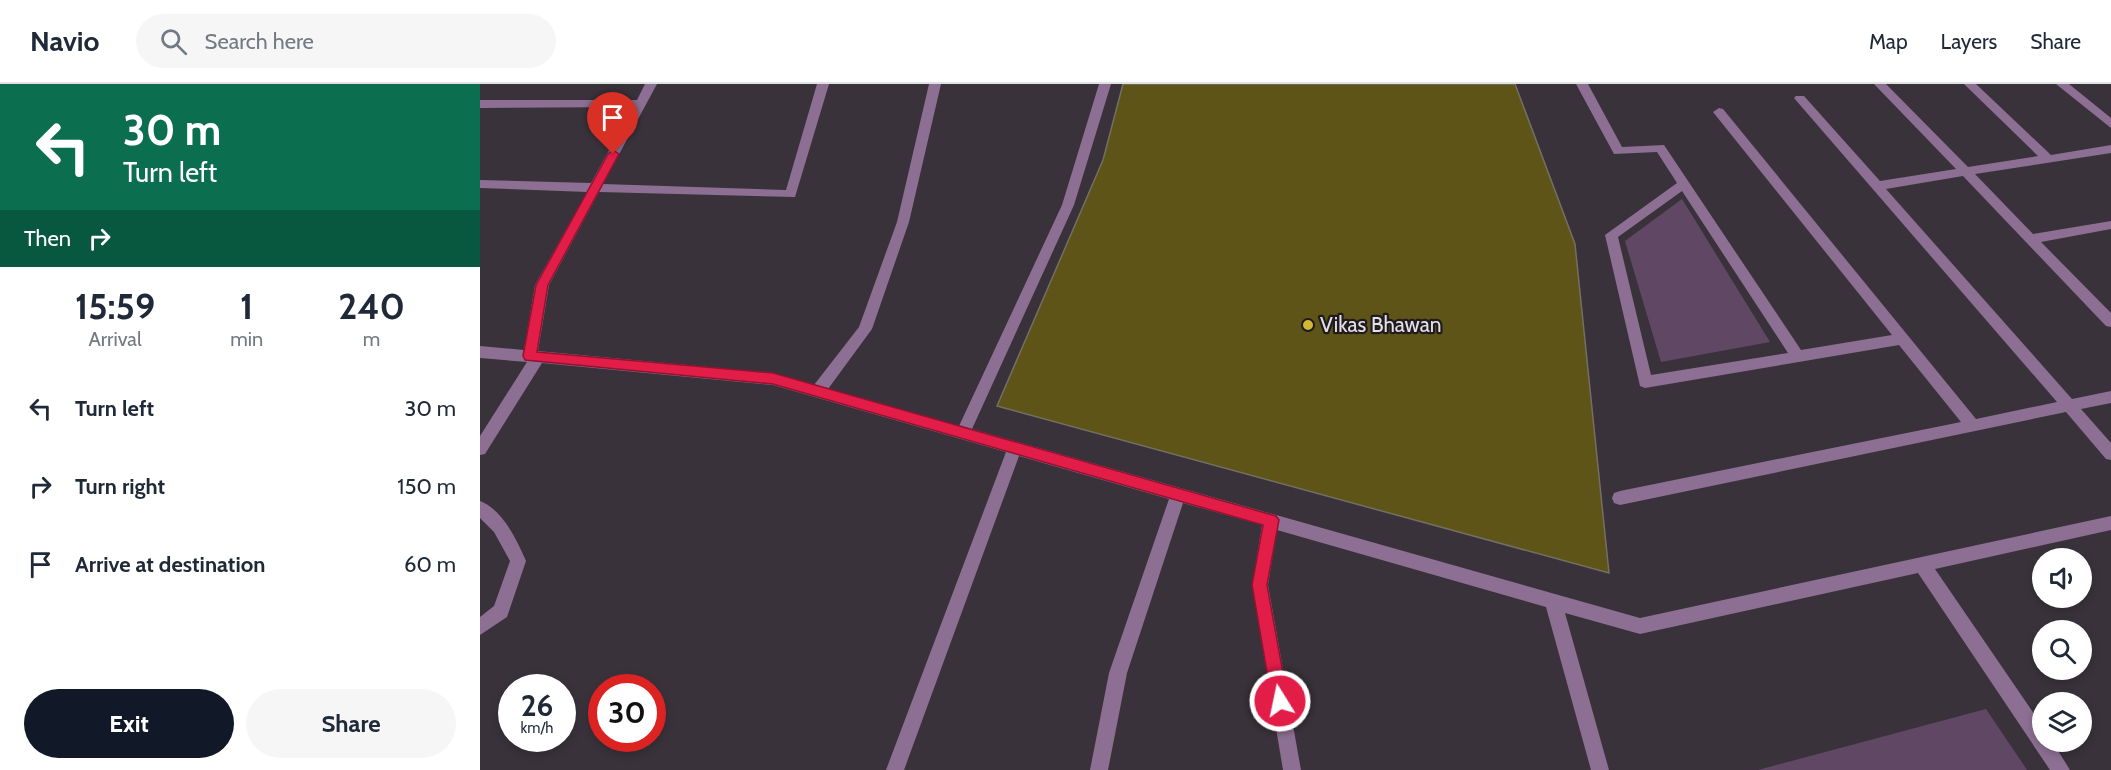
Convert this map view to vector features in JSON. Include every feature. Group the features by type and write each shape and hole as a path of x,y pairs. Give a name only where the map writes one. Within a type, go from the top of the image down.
{"street":[{"path":"480,449 534,357 542,285 651,84"},
{"path":"480,184 791,194 824,84"},
{"path":"818,391 865,329 903,222 935,84"},
{"path":"963,433 1068,205 1106,84"},
{"path":"1582,84 1618,151 1660,148 1798,357"},
{"path":"1880,84 2111,322"},
{"path":"1970,84 2048,159"},
{"path":"2062,84 2111,124"},
{"path":"1800,98 2111,454"},
{"path":"480,104 641,103"},
{"path":"1719,112 1972,425"},
{"path":"1876,186 2111,149"},
{"path":"1684,184 1611,235 1645,382 1902,339"},
{"path":"2030,239 2110,226"},
{"path":"480,352 773,379 1640,626 2111,523"},
{"path":"1620,498 2111,397"},
{"path":"896,770 1015,447"},
{"path":"1099,770 1118,673 1178,494"},
{"path":"480,508 500,527 518,561 501,611 480,627"},
{"path":"1271,520 1260,585 1292,770"},
{"path":"1922,564 2061,770"},
{"path":"1553,601 1600,770"}],"shaded area":[{"path":"1682,199 1770,342 1661,362 1625,241"},
{"path":"1986,709 2027,770 1758,770"}],"building":[{"name":"Vikas Bhawan","path":"1123,84 1515,84 1575,244 1609,573 997,406 1103,160"}],"place":[{"name":"Vikas Bhawan","path":"1308,325"}],"route":[{"path":"613,154 542,285 530,356 773,379 1271,520 1260,585 1280,701"}]}
